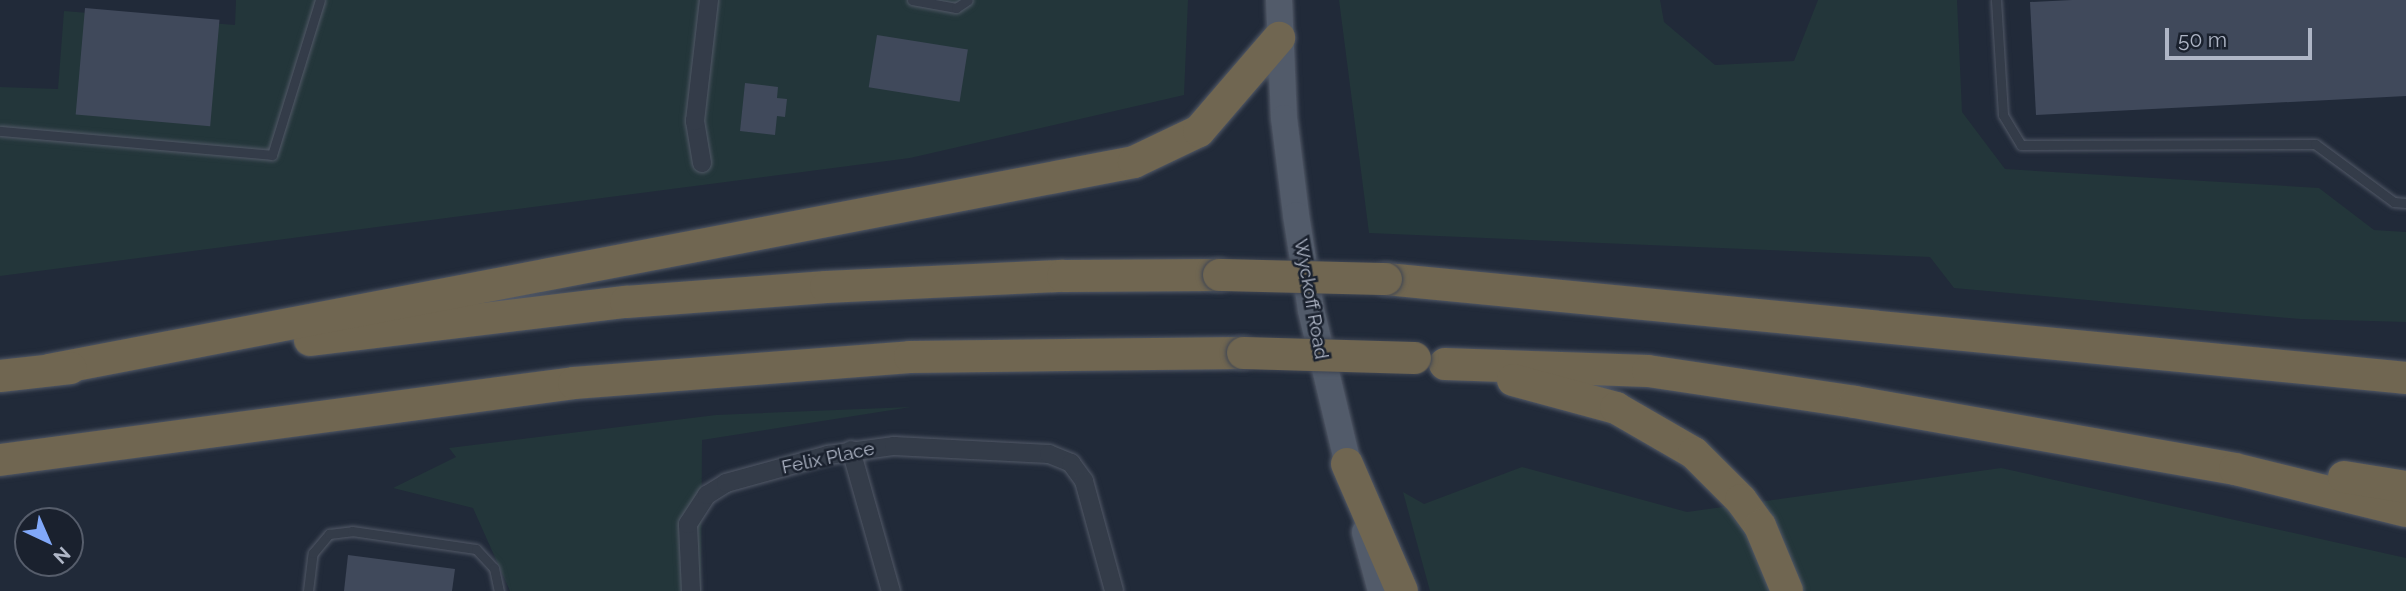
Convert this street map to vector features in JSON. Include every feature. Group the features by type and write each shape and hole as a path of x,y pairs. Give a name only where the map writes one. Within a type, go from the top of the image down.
{"highway":[{"path":"49,370 1134,162 1199,131 1279,38"},
{"path":"0,376 665,299 960,279 1219,275 1387,279 2406,378"},
{"path":"0,460 574,383 910,357 1243,353 1415,358 1584,397 1668,435 1718,473 1741,500 1774,555 1787,591"},
{"path":"1445,364 1648,371 2235,469 2406,512"},
{"path":"2323,368 2406,366"},
{"path":"1347,464 1402,591"},
{"path":"2235,469 2335,475 2406,487"}],"main road":[{"name":"Wyckoff Road","path":"1279,0 1284,118 1311,310 1347,464 1381,591"}],"street":[{"path":"702,163 695,121 709,0"},
{"name":"Felix Place","path":"691,591 688,524 707,495 726,483 850,450 894,446 1049,454 1071,463 1084,481 1114,591"},
{"path":"850,450 891,591"}],"lane":[{"path":"0,131 272,155 320,0"},
{"path":"912,0 956,8 968,0"},
{"path":"1996,0 2003,115 2021,145 2315,144 2394,202 2406,203"},
{"path":"308,591 313,553 329,534 352,531 476,549 494,568 499,591"}],"green space":[{"path":"236,0 1188,0 1184,95 910,158 0,276 0,87 58,89 64,11 235,25"},
{"path":"1339,0 1660,0 1664,22 1715,65 1794,61 1818,0 1957,0 1962,112 2005,169 2319,188 2374,230 2406,232 2406,322 2300,319 1954,288 1930,257 1369,233"},
{"path":"911,407 702,440 701,591 510,591 473,508 393,488 456,457 449,448 716,415"},
{"path":"1522,467 1687,512 2001,468 2406,558 2406,591 1430,591 1403,492 1424,504"}],"building":[{"path":"2406,0 2406,96 2036,115 2030,2"},
{"path":"85,8 219,20 210,126 76,115"},
{"path":"877,35 968,49 960,102 869,87"},
{"path":"745,83 778,87 777,98 787,99 785,117 777,116 775,135 740,131"},
{"path":"348,555 455,569 452,591 344,591"}]}
